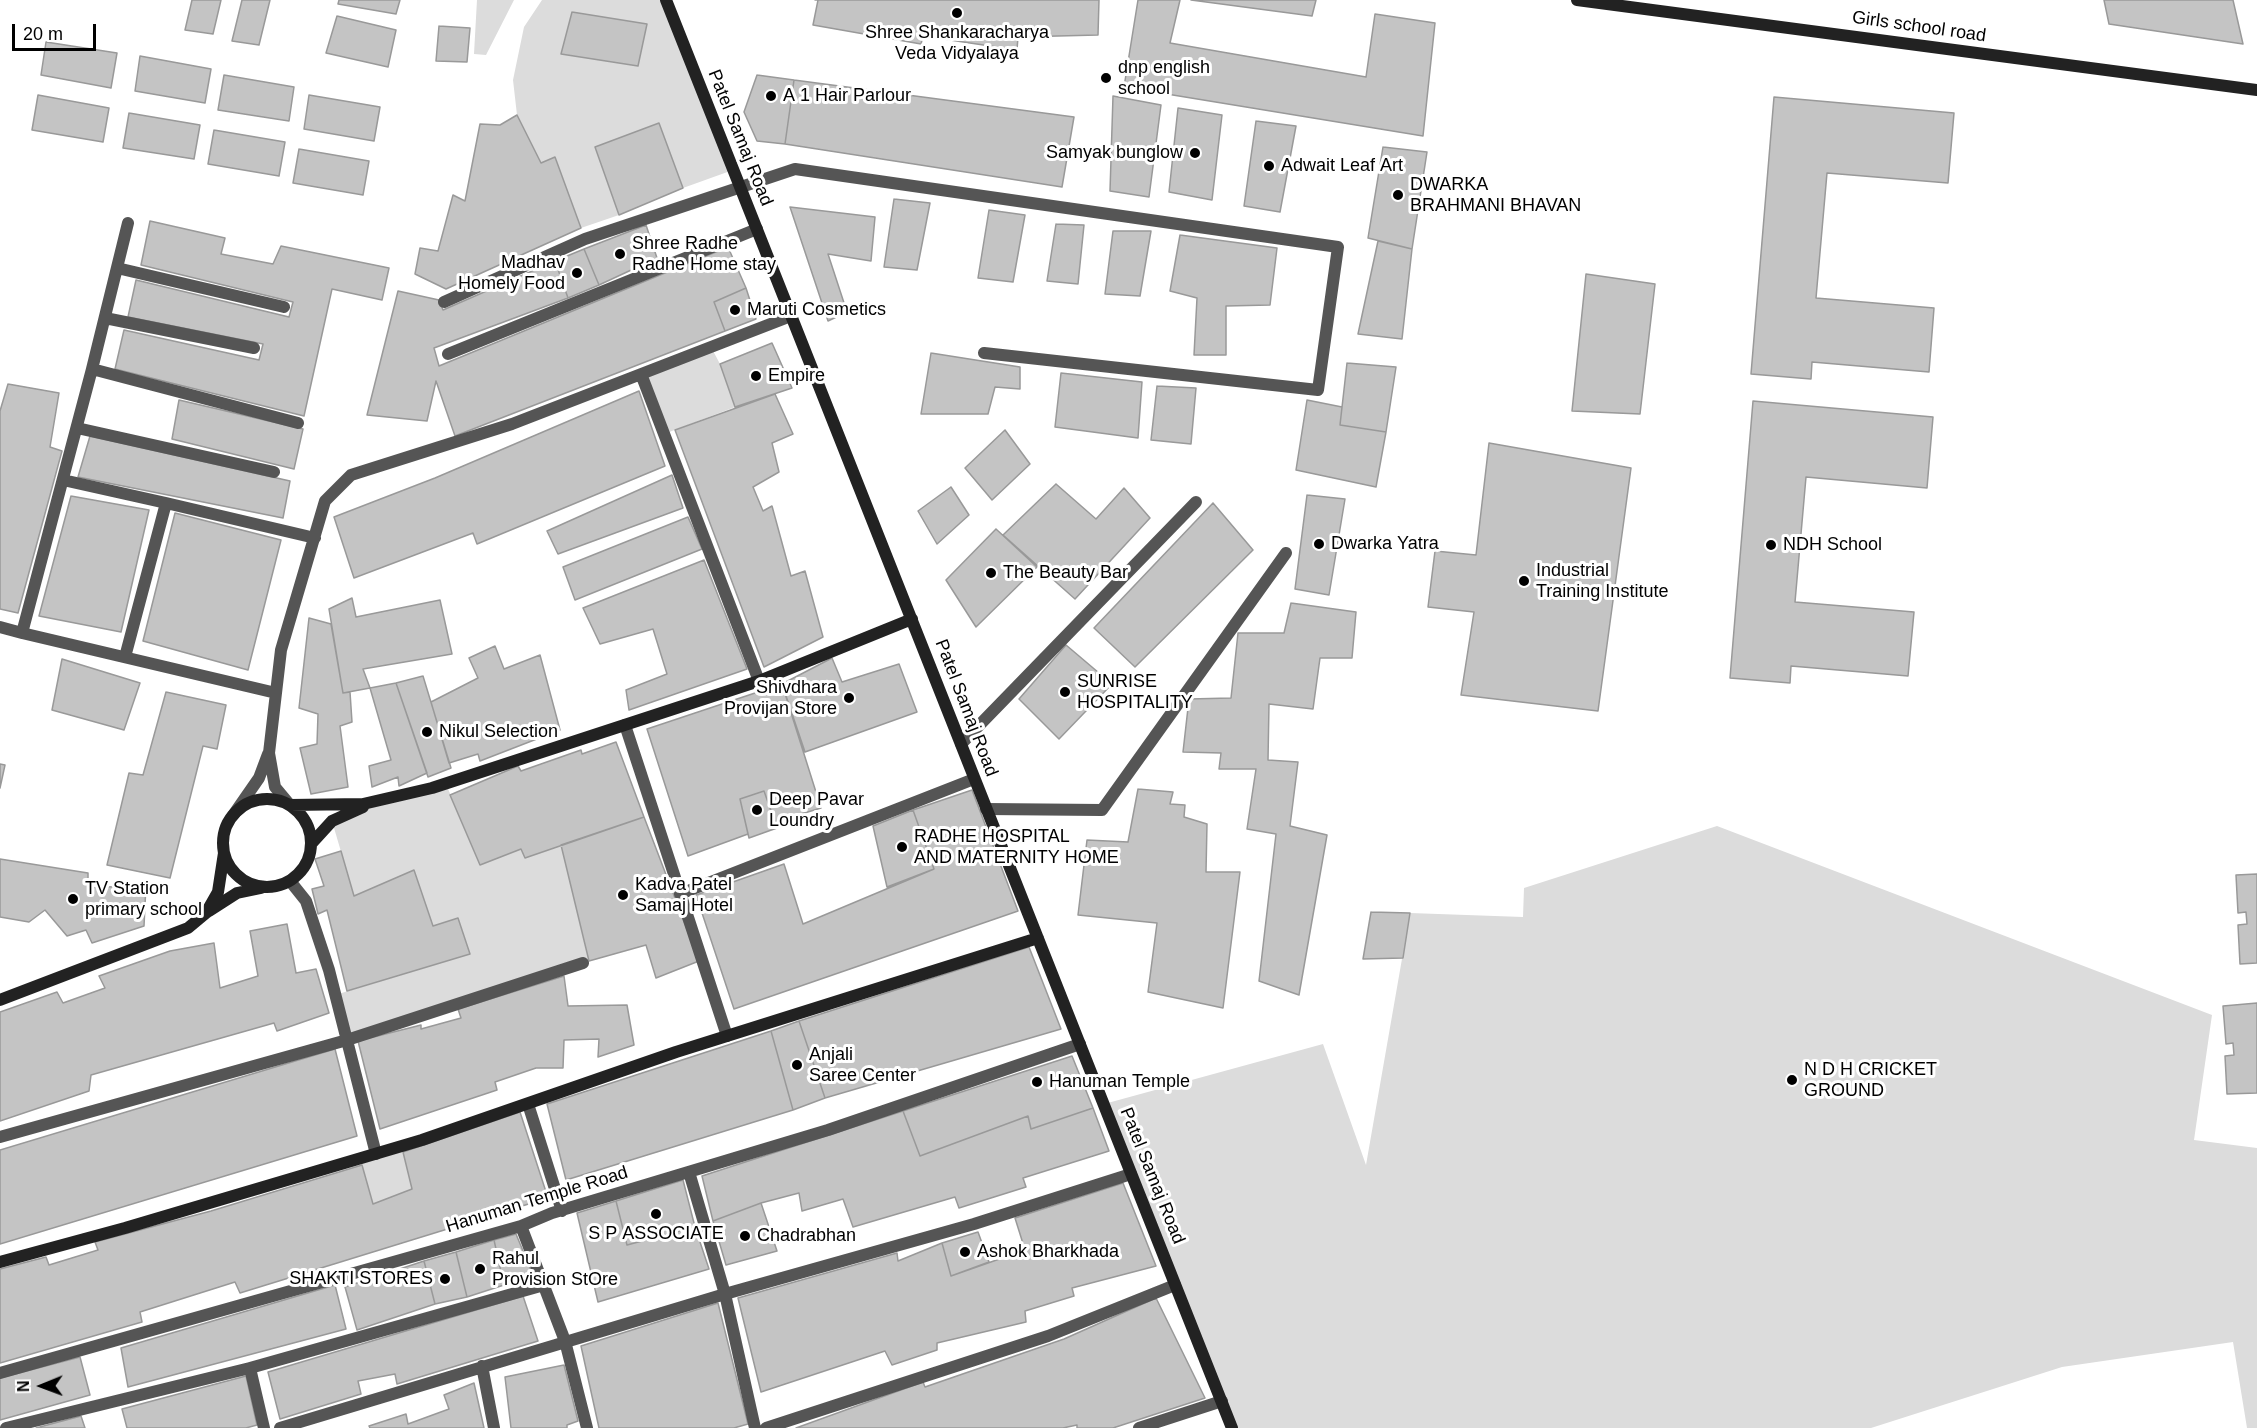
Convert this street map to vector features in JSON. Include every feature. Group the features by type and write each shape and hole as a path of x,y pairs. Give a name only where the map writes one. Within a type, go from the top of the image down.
{"street":[{"name":"Patel Samaj Road","path":"666,0 1232,1428"},
{"name":"Girls school road","path":"1577,0 2257,90"},
{"path":"444,302 585,239 795,169 1338,247 1318,390 984,353"},
{"path":"22,633 77,428 128,223"},
{"path":"448,354 757,229"},
{"path":"117,268 284,307"},
{"path":"206,913 218,892 225,832 234,814 259,778 268,753 281,650 326,501 351,475 512,424 792,316"},
{"path":"105,318 254,348"},
{"path":"92,369 298,423"},
{"path":"640,374 759,681"},
{"path":"77,428 274,472"},
{"path":"63,480 315,538"},
{"path":"961,744 1196,502"},
{"path":"125,657 166,503"},
{"path":"986,809 1102,810 1286,553"},
{"path":"234,814 246,804 261,800 276,800 290,806 363,804 432,788 759,681 912,619"},
{"path":"0,627 276,693"},
{"path":"625,725 727,1036"},
{"path":"0,1000 188,928 237,893 277,886 290,881 301,872 309,858 311,844 309,828 301,815 290,806 275,787 268,753"},
{"path":"680,894 974,779"},
{"path":"311,844 332,821 383,800"},
{"path":"224,853 238,877 250,884 264,887"},
{"path":"290,881 306,901 328,970 376,1154"},
{"path":"0,1263 376,1154 727,1036 1038,938"},
{"path":"0,1137 347,1040 584,963"},
{"name":"Hanuman Temple Road","path":"0,1373 521,1226 562,1211 828,1130 1080,1044"},
{"path":"528,1104 562,1211"},
{"path":"689,1172 725,1294 755,1428"},
{"path":"280,1428 725,1294 974,1224 1131,1173"},
{"path":"521,1226 566,1341 586,1428"},
{"path":"6,1428 250,1368 544,1285"},
{"path":"766,1428 1048,1336 1175,1285"},
{"path":"482,1366 494,1428"},
{"path":"250,1368 264,1428"},
{"path":"1139,1428 1222,1401"}],"shaded area":[{"path":"477,0 514,0 486,55 474,54"},
{"path":"542,0 666,0 733,170 683,188 659,123 595,147 619,215 581,228 555,157 541,163 517,115 513,80 524,27"},
{"path":"711,347 720,364 735,407 664,434 641,374"},
{"path":"446,784 480,865 521,849 526,858 561,845 589,962 347,1040 335,995 470,954 458,918 433,926 414,870 354,896 332,821 356,810"},
{"name":"N D H CRICKET GROUND","path":"1717,826 2212,1015 2194,1140 2257,1148 2257,1428 2247,1428 2233,1342 2062,1367 1871,1428 1232,1428 1104,1104 1323,1044 1366,1165 1410,913 1523,917 1524,888"},
{"path":"399,1147 404,1155 412,1189 373,1204 360,1159"}],"building":[{"path":"192,0 221,0 213,34 185,30"},
{"path":"242,0 270,0 259,45 232,41"},
{"path":"339,0 400,0 396,14 338,4"},
{"name":"Shree Shankaracharya Veda Vidyalaya","path":"818,0 1099,0 1098,35 1018,37 1017,50 923,36 921,44 813,25"},
{"name":"dnp english school","path":"1138,0 1180,0 1170,43 1366,77 1375,14 1435,23 1423,136 1124,87"},
{"path":"1191,0 1316,0 1312,16"},
{"path":"2104,0 2233,0 2243,44 2109,24"},
{"path":"572,12 647,24 638,66 561,54"},
{"path":"337,16 396,30 388,67 326,53"},
{"path":"439,26 470,28 467,62 436,61"},
{"path":"46,42 117,53 111,88 41,75"},
{"path":"140,56 211,69 205,103 135,91"},
{"path":"224,75 294,87 289,121 218,110"},
{"name":"A 1 Hair Parlour","path":"757,75 794,80 785,144 757,141 744,112"},
{"path":"794,80 1074,117 1062,187 785,144"},
{"path":"38,95 109,108 103,142 32,130"},
{"path":"309,95 380,107 374,141 304,129"},
{"path":"1113,96 1161,105 1149,197 1110,191"},
{"path":"1774,97 1954,113 1948,183 1827,173 1816,298 1934,308 1929,372 1812,362 1811,379 1751,374"},
{"name":"Samyak bunglow","path":"1178,108 1222,115 1212,200 1169,192"},
{"path":"129,113 200,125 194,159 123,148"},
{"path":"517,115 541,163 555,157 581,228 446,289 415,274 420,248 438,251 453,195 465,201 480,124 500,125"},
{"name":"Adwait Leaf Art","path":"1256,121 1296,126 1280,212 1244,206"},
{"path":"659,123 683,188 619,215 595,147"},
{"path":"214,130 285,142 279,176 208,164"},
{"name":"DWARKA BRAHMANI BHAVAN","path":"1383,147 1427,152 1412,249 1368,238"},
{"path":"299,149 369,161 363,195 293,183"},
{"path":"894,199 930,203 917,270 884,267"},
{"path":"790,207 875,217 871,261 828,254 847,312 828,321"},
{"path":"989,210 1025,215 1013,282 978,278"},
{"path":"150,221 225,238 221,254 273,264 281,246 389,268 382,300 332,289 304,416 115,369 124,330 259,360 263,344 128,317 136,280 289,317 293,302 141,265"},
{"path":"1056,224 1084,225 1078,284 1047,281"},
{"name":"Shree Radhe Radhe Home stay","path":"646,225 657,258 599,285 584,249"},
{"path":"1113,231 1151,231 1140,296 1105,294"},
{"path":"1180,235 1277,248 1270,305 1226,306 1226,355 1194,355 1197,298 1170,291"},
{"path":"1378,241 1412,249 1402,339 1358,334"},
{"path":"728,247 746,288 714,302 725,331 455,436 436,381 427,421 367,415 398,291 439,300 443,310 555,261 568,298 434,348 439,366"},
{"name":"Madhav Homely Food","path":"584,249 599,285 568,298 555,261"},
{"path":"1586,274 1655,284 1640,414 1572,411"},
{"name":"Maruti Cosmetics","path":"746,288 756,319 725,331 714,302"},
{"name":"Empire","path":"772,343 792,388 735,407 720,364"},
{"path":"931,353 1020,367 1020,389 995,387 988,414 921,414"},
{"path":"1347,363 1396,367 1386,432 1340,425"},
{"path":"1061,373 1142,382 1138,438 1055,427"},
{"path":"8,384 59,393 50,447 62,451 18,613 0,609 0,411"},
{"path":"1157,386 1196,388 1191,444 1151,440"},
{"path":"639,391 665,466 477,544 473,533 354,578 334,517 435,478"},
{"path":"775,394 793,434 772,443 779,472 753,487 763,511 772,506 791,576 805,571 823,637 764,667 675,430"},
{"path":"179,400 303,429 294,469 172,439"},
{"path":"1307,400 1342,407 1340,425 1386,432 1376,487 1296,470"},
{"name":"NDH School","path":"1753,401 1933,417 1927,488 1806,477 1795,602 1914,612 1908,676 1791,666 1790,683 1730,678"},
{"path":"1005,430 1030,464 992,500 965,468"},
{"path":"90,436 290,481 283,518 78,477"},
{"name":"Industrial Training Institute","path":"1489,443 1631,468 1598,711 1461,695 1474,612 1428,607 1435,551 1476,555"},
{"path":"672,475 683,508 558,554 547,531"},
{"path":"1056,484 1096,519 1124,488 1150,518 1075,599 1003,535"},
{"path":"951,487 969,515 937,544 918,511"},
{"name":"Dwarka Yatra","path":"1307,495 1345,499 1329,595 1295,589"},
{"path":"71,496 149,510 121,632 39,616"},
{"path":"1213,503 1253,550 1135,667 1094,628"},
{"path":"175,513 281,540 248,670 143,641"},
{"path":"688,517 702,549 575,600 563,567"},
{"name":"The Beauty Bar","path":"996,529 1037,567 976,627 946,580"},
{"path":"704,560 747,669 629,710 626,690 667,674 653,629 600,644 583,608"},
{"path":"352,598 356,617 440,600 452,654 363,669 370,688 343,693 329,609"},
{"path":"1291,603 1356,612 1352,658 1320,658 1313,709 1269,704 1268,760 1298,762 1290,826 1327,835 1299,995 1259,981 1276,834 1247,829 1256,769 1219,769 1221,753 1183,752 1189,699 1231,698 1238,633 1284,633"},
{"path":"309,618 331,624 343,693 350,692 352,722 340,726 348,787 311,794 300,748 317,744 318,714 299,708"},
{"name":"SUNRISE HOSPITALITY","path":"1066,645 1112,684 1059,739 1019,699"},
{"path":"495,646 504,669 540,655 560,730 480,761 478,754 449,763 431,702 478,678 469,658"},
{"name":"Shivdhara Provijan Store","path":"832,658 842,682 899,664 917,712 805,752 782,684"},
{"path":"62,659 140,683 124,730 52,710"},
{"name":"Nikul Selection","path":"423,676 451,768 428,777 396,683"},
{"path":"396,683 427,773 399,786 398,777 372,787 369,766 391,760 370,688"},
{"path":"782,684 821,808 775,822 764,791 740,799 748,834 688,856 647,729"},
{"path":"166,692 226,705 217,749 203,746 170,878 107,865 129,773 143,775"},
{"path":"616,742 644,817 525,858 521,849 480,865 450,795 518,766 521,771 581,750 582,754"},
{"path":"0,764 5,765 0,788"},
{"path":"1138,789 1173,792 1170,804 1185,805 1184,817 1207,824 1206,872 1240,872 1223,1008 1148,992 1157,923 1078,915 1087,840 1128,842"},
{"path":"972,790 1018,911 734,1009 696,895 784,864 803,924 934,869 913,810"},
{"name":"Deep Pavar Loundry","path":"764,791 777,828 749,838 740,799"},
{"name":"RADHE HOSPITAL AND MATERNITY HOME","path":"913,810 934,869 887,887 873,826"},
{"name":"Kadva Patel Samaj Hotel","path":"644,817 699,961 656,978 646,945 589,961 561,845"},
{"path":"341,851 354,896 414,870 433,926 458,918 470,954 347,991 327,910 318,914 312,889 324,886 315,859"},
{"name":"TV Station primary school","path":"0,859 88,873 88,888 146,885 144,926 92,943 86,930 67,936 45,910 29,922 0,917"},
{"path":"2257,874 2257,963 2240,964 2238,925 2247,924 2246,912 2238,913 2236,875"},
{"path":"1371,912 1410,913 1403,958 1363,959"},
{"path":"287,924 296,973 316,969 329,1013 277,1031 274,1023 91,1075 89,1091 0,1121 0,1012 57,992 63,1003 105,988 99,976 170,951 214,943 220,988 258,976 250,931"},
{"path":"1029,947 1061,1029 825,1098 799,1021"},
{"path":"564,976 568,1006 627,1005 634,1045 598,1057 599,1039 564,1040 563,1068 536,1068 495,1082 497,1090 380,1129 358,1041 421,1025 421,1029 461,1018 458,1009"},
{"path":"2257,1003 2257,1093 2227,1094 2225,1056 2234,1055 2233,1043 2226,1044 2223,1006"},
{"name":"Anjali Saree Center","path":"799,1021 825,1098 793,1110 771,1031"},
{"path":"771,1031 793,1110 566,1180 547,1104"},
{"path":"335,1049 357,1136 0,1244 0,1150"},
{"name":"Hanuman Temple","path":"1072,1056 1093,1108 1031,1129 1028,1116 920,1156 903,1111"},
{"path":"1093,1108 1109,1151 1023,1178 1026,1187 959,1208 955,1197 853,1227 843,1199 802,1211 799,1193 761,1203 713,1221 702,1176 903,1111 920,1156 1028,1116 1031,1129"},
{"path":"520,1112 548,1198 240,1293 235,1282 140,1312 142,1322 0,1363 0,1269 46,1257 49,1265 98,1250 95,1242 211,1211 362,1165 373,1204 412,1189 403,1152"},
{"name":"S P ASSOCIATE","path":"683,1180 695,1227 627,1245 616,1201"},
{"path":"1123,1183 1156,1266 1072,1288 1074,1296 1025,1311 1026,1322 937,1343 937,1350 892,1365 885,1351 761,1392 738,1298 897,1253 898,1261 942,1243 951,1276 1025,1250 1015,1218"},
{"path":"616,1201 627,1245 695,1227 709,1269 598,1302 577,1213"},
{"name":"Chadrabhan","path":"761,1203 777,1251 726,1265 713,1221"},
{"name":"Ashok Bharkhada","path":"978,1232 989,1262 951,1276 942,1243"},
{"path":"516,1234 533,1275 504,1285 494,1240"},
{"name":"Rahul Provision StOre","path":"494,1240 504,1285 467,1297 456,1252"},
{"name":"SHAKTI STORES","path":"456,1252 467,1297 435,1304 424,1261"},
{"path":"424,1261 435,1304 357,1330 345,1287"},
{"path":"335,1285 346,1329 128,1387 121,1348"},
{"path":"523,1296 538,1341 397,1384 395,1374 358,1381 361,1394 280,1419 268,1372"},
{"path":"1156,1298 1205,1398 1113,1428 1077,1428 1077,1425 1063,1428 796,1428 923,1382 925,1387 1064,1339"},
{"path":"718,1303 748,1424 734,1428 599,1428 581,1346"},
{"path":"80,1357 90,1395 0,1420 0,1378"},
{"path":"564,1365 578,1421 567,1425 567,1428 511,1428 505,1377"},
{"path":"246,1376 257,1425 246,1428 127,1428 122,1409"},
{"path":"474,1383 484,1428 370,1428 369,1426 406,1414 408,1424 449,1409 444,1395"},
{"path":"81,1416 85,1428 36,1428"}],"place":[{"name":"Shree Shankaracharya Veda Vidyalaya","path":"957,13"},
{"name":"dnp english school","path":"1106,78"},
{"name":"A 1 Hair Parlour","path":"771,96"},
{"name":"Samyak bunglow","path":"1195,153"},
{"name":"Adwait Leaf Art","path":"1269,166"},
{"name":"DWARKA BRAHMANI BHAVAN","path":"1398,195"},
{"name":"Shree Radhe Radhe Home stay","path":"620,254"},
{"name":"Madhav Homely Food","path":"577,273"},
{"name":"Maruti Cosmetics","path":"735,310"},
{"name":"Empire","path":"756,376"},
{"name":"Dwarka Yatra","path":"1319,544"},
{"name":"NDH School","path":"1771,545"},
{"name":"The Beauty Bar","path":"991,573"},
{"name":"Industrial Training Institute","path":"1524,581"},
{"name":"SUNRISE HOSPITALITY","path":"1065,692"},
{"name":"Shivdhara Provijan Store","path":"849,698"},
{"name":"Nikul Selection","path":"427,732"},
{"name":"Deep Pavar Loundry","path":"757,810"},
{"name":"RADHE HOSPITAL AND MATERNITY HOME","path":"902,847"},
{"name":"Kadva Patel Samaj Hotel","path":"623,895"},
{"name":"TV Station primary school","path":"73,899"},
{"name":"Anjali Saree Center","path":"797,1065"},
{"name":"N D H CRICKET GROUND","path":"1792,1080"},
{"name":"Hanuman Temple","path":"1037,1082"},
{"name":"S P ASSOCIATE","path":"656,1214"},
{"name":"Chadrabhan","path":"745,1236"},
{"name":"Ashok Bharkhada","path":"965,1252"},
{"name":"Rahul Provision StOre","path":"480,1269"},
{"name":"SHAKTI STORES","path":"445,1279"}]}
